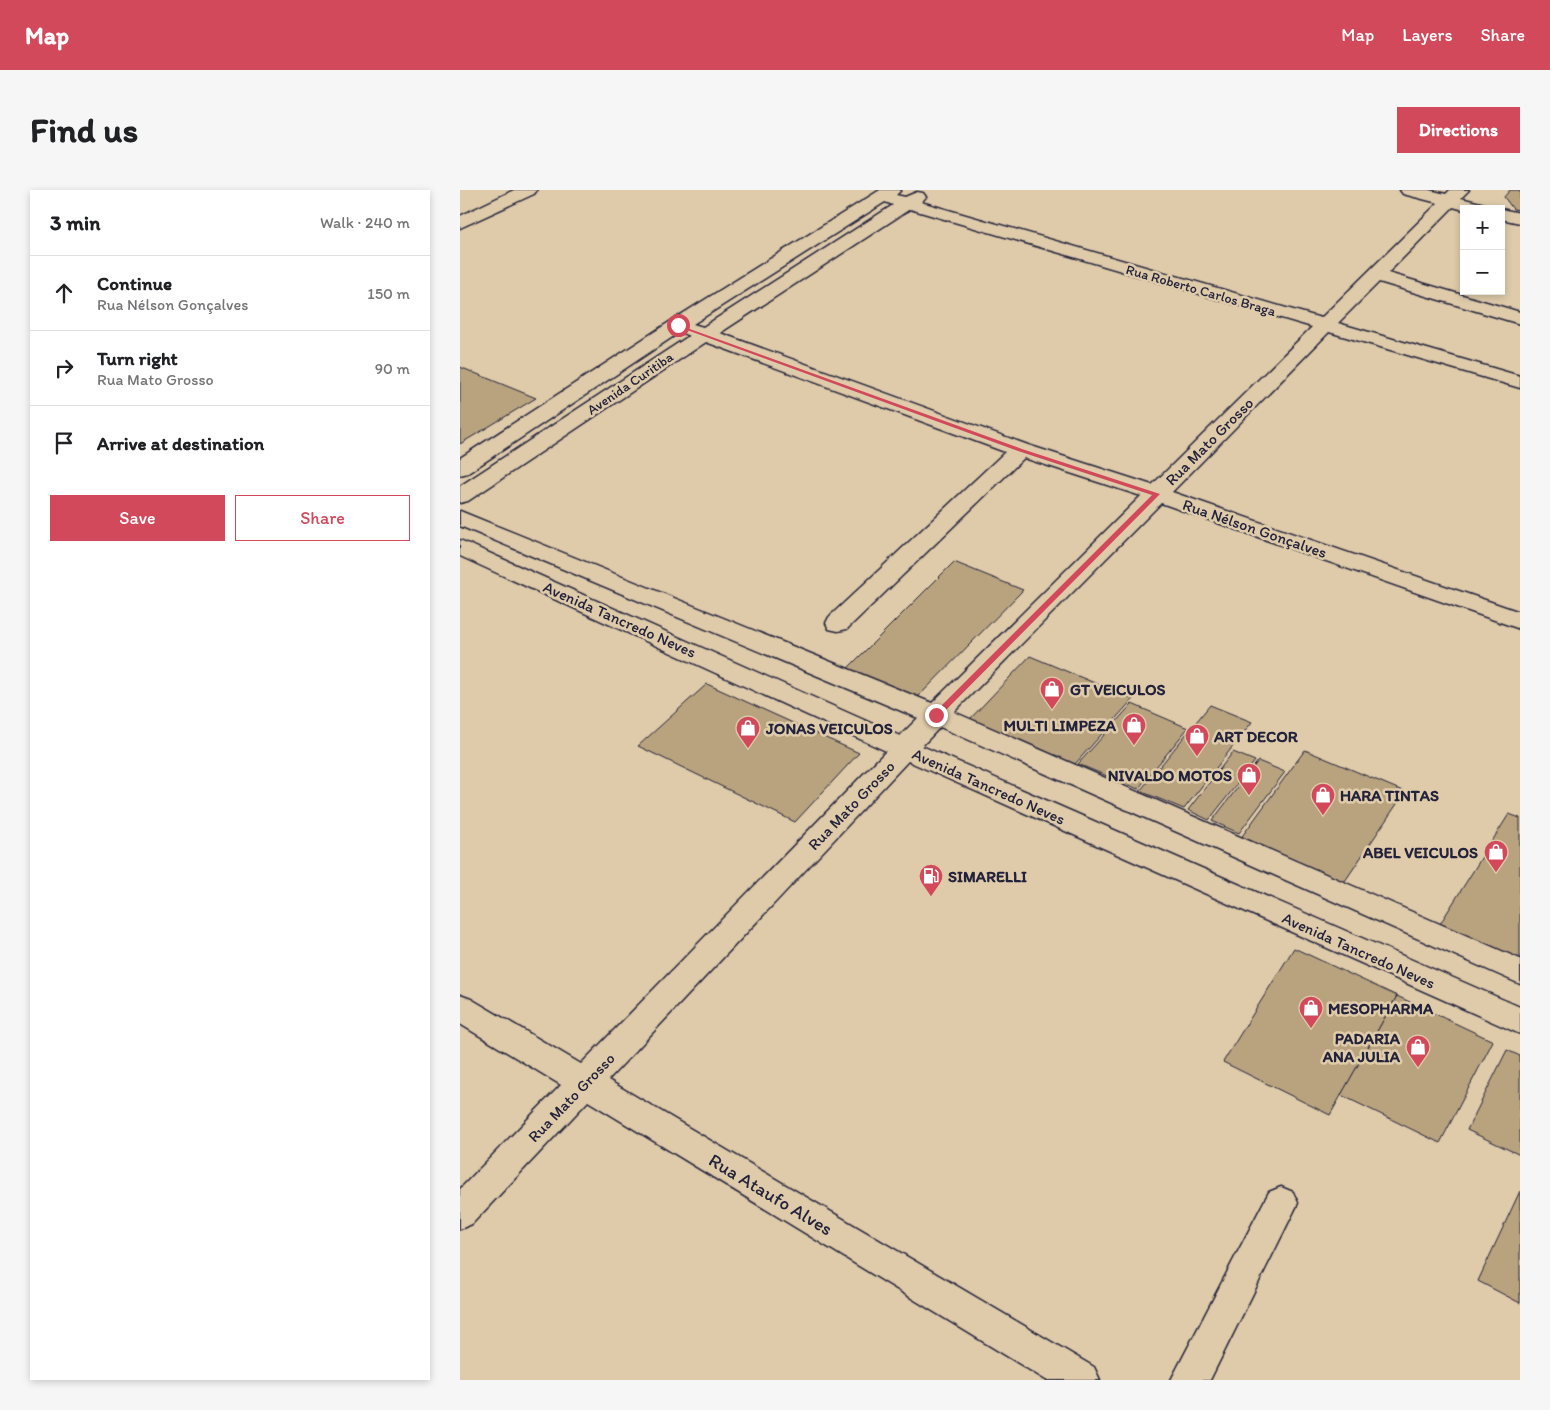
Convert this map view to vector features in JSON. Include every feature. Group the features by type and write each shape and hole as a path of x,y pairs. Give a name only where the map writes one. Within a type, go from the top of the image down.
{"street":[{"name":"Avenida Curitiba","path":"460,496 927,190"},
{"path":"1409,190 1455,195 1474,205"},
{"path":"488,192 494,194 524,192"},
{"path":"460,224 524,192"},
{"name":"Avenida Curitiba","path":"460,468 678,325 887,193"},
{"name":"Rua Roberto Carlos Braga","path":"887,193 907,203 1324,327 1520,382"},
{"name":"Rua Mato Grosso","path":"460,1212 936,715 1455,195"},
{"path":"1505,215 1520,218"},
{"path":"1376,276 1520,318"},
{"name":"Rua Nélson Gonçalves","path":"678,325 1020,450 1156,494 1520,620"},
{"path":"838,623 1020,450"},
{"name":"Avenida Tancredo Neves","path":"460,518 936,715 1520,972"},
{"name":"Avenida Tancredo Neves","path":"460,547 905,749 1520,1021"},
{"name":"Rua Ataufo Alves","path":"460,1008 1081,1380"},
{"path":"1190,1380 1281,1203"}],"building":[{"path":"1510,190 1520,190 1520,210 1513,209 1504,197"},
{"path":"460,367 536,398 460,444"},
{"path":"954,562 1023,590 916,699 847,669"},
{"name":"GT VEICULOS","path":"1030,656 1133,699 1075,764 969,720"},
{"name":"JONAS VEICULOS","path":"707,684 859,753 795,822 638,746"},
{"name":"MULTI LIMPEZA","path":"1132,704 1188,728 1138,789 1078,764"},
{"name":"ART DECOR","path":"1210,705 1252,722 1184,809 1140,791"},
{"name":"HARA TINTAS","path":"1305,750 1405,792 1343,884 1240,839"},
{"path":"1233,752 1255,761 1209,820 1188,810"},
{"name":"NIVALDO MOTOS","path":"1258,761 1285,772 1239,833 1212,821"},
{"name":"ABEL VEICULOS","path":"1509,814 1520,818 1520,962 1438,927"},
{"name":"MESOPHARMA","path":"1294,948 1397,996 1330,1115 1223,1062"},
{"name":"PADARIA ANA JULIA","path":"1397,996 1493,1041 1440,1143 1341,1095"},
{"path":"1507,1050 1520,1056 1520,1155 1467,1130"},
{"path":"1520,1191 1520,1303 1478,1281"}],"place":[{"name":"GT VEICULOS","path":"1052,710"},
{"name":"MULTI LIMPEZA","path":"1134,746"},
{"name":"JONAS VEICULOS","path":"748,749"},
{"name":"ART DECOR","path":"1197,757"},
{"name":"NIVALDO MOTOS","path":"1249,796"},
{"name":"HARA TINTAS","path":"1323,816"},
{"name":"ABEL VEICULOS","path":"1496,873"},
{"name":"SIMARELLI","path":"931,897"},
{"name":"MESOPHARMA","path":"1311,1029"},
{"name":"PADARIA ANA JULIA","path":"1418,1068"}],"route":[{"path":"678,325 1020,450 1156,494 936,715"}]}
